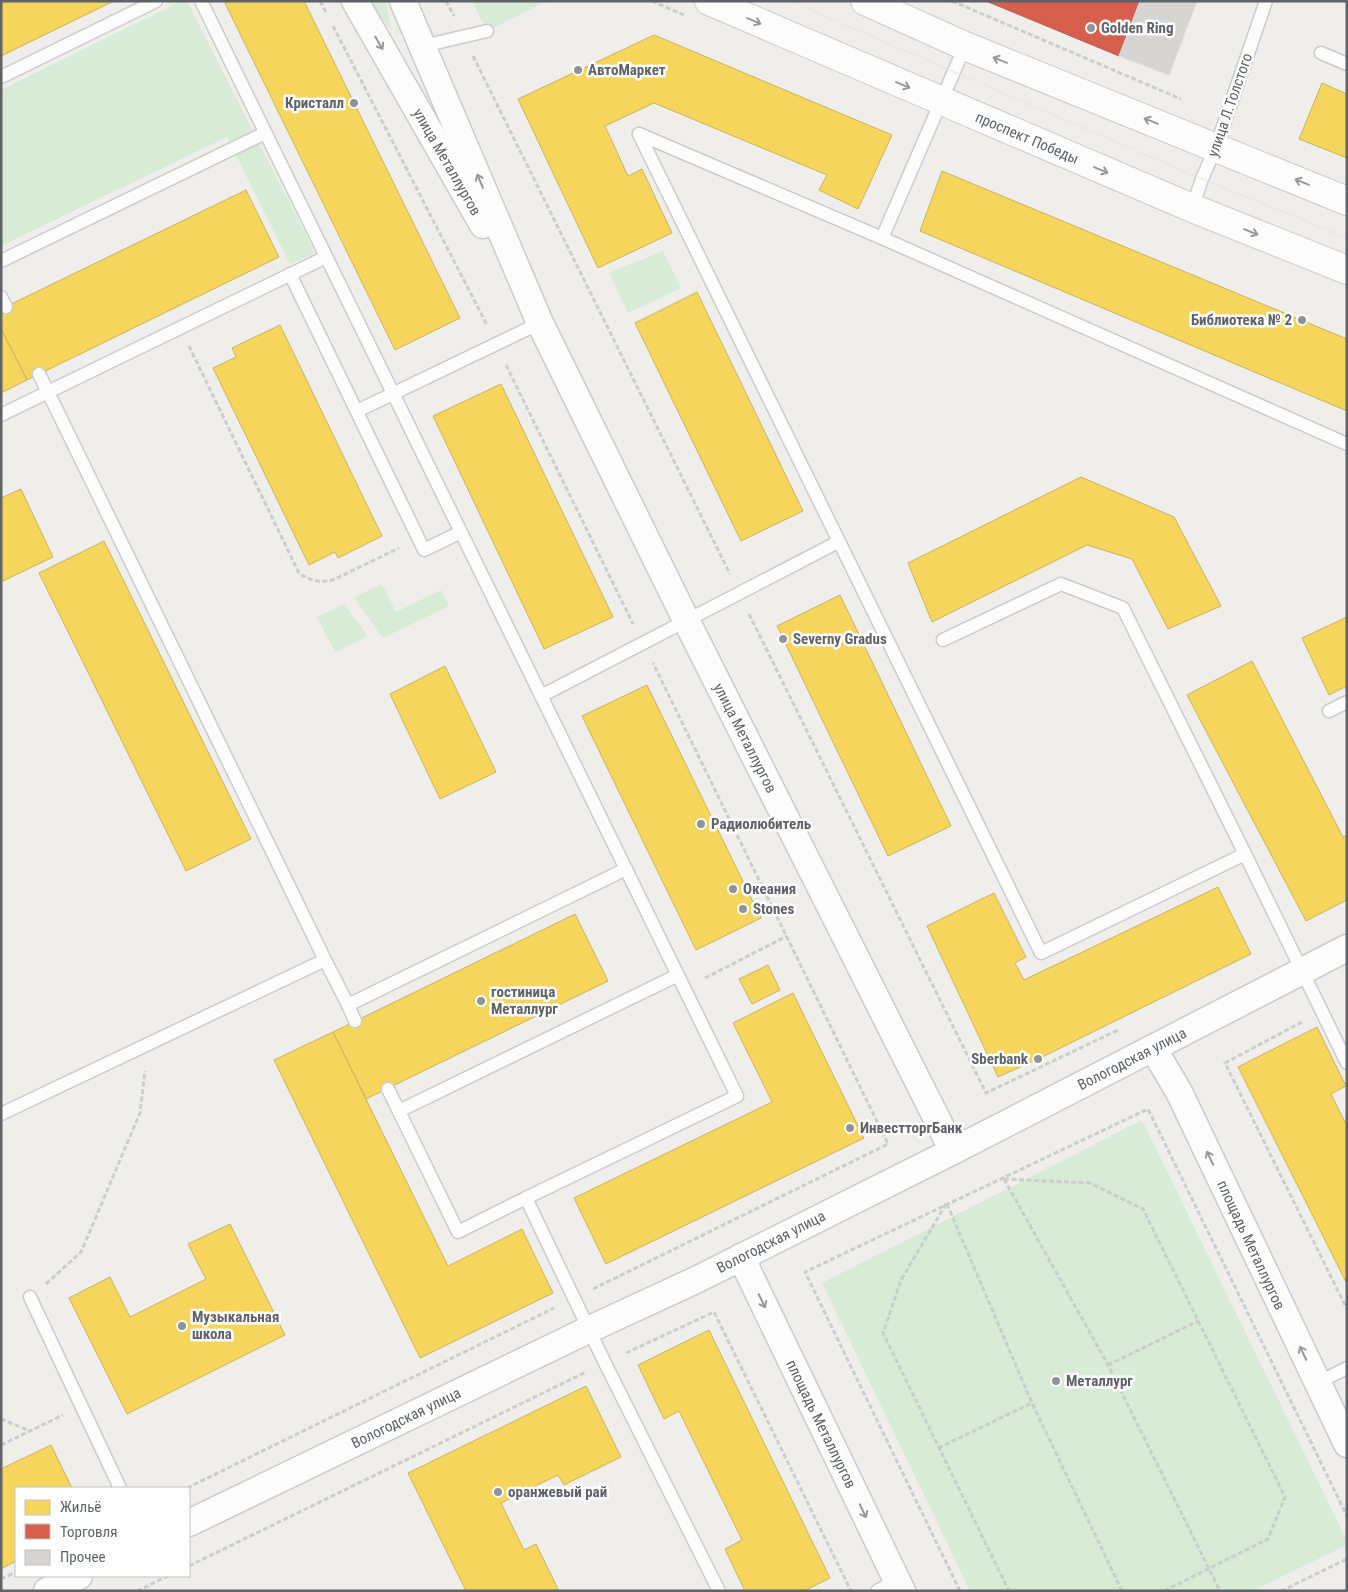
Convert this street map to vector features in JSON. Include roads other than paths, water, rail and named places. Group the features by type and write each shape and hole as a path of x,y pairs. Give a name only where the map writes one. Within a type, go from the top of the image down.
{"street":[{"name":"улица Металлургов","path":"355,1 540,323"},
{"name":"улица Металлургов","path":"403,1 540,323 687,622 953,1151"},
{"name":"проспект Победы","path":"709,1 1192,208 1347,270"},
{"path":"864,1 965,46 1347,201"},
{"name":"Вологодская улица","path":"190,1523 590,1329 698,1279 953,1151 1347,948"},
{"name":"площадь Металлургов","path":"1153,1048 1179,1092 1347,1444"},
{"name":"площадь Металлургов","path":"741,1257 892,1587"},
{"path":"47,1591 78,1581"}],"lane":[{"path":"1,77 156,1"},
{"path":"201,1 736,1096 458,1232 388,1089"},
{"name":"улица Л.Толстого","path":"1192,208 1216,147 1266,1"},
{"path":"423,46 487,31"},
{"path":"882,238 965,46"},
{"path":"1321,54 1347,64"},
{"path":"1,261 265,132"},
{"path":"1245,854 1041,953 639,134 882,238 1347,444"},
{"path":"1,415 326,257"},
{"path":"290,274 424,550 461,532"},
{"path":"357,411 540,323"},
{"path":"39,374 355,1021"},
{"path":"541,696 687,622 838,542"},
{"path":"943,640 1061,584 1123,608 1347,1063"},
{"path":"1329,711 1347,702"},
{"path":"348,1005 626,869"},
{"path":"1,1114 325,960"},
{"path":"399,1111 678,975"},
{"path":"526,1198 719,1591"},
{"path":"30,1297 120,1487"},
{"path":"1317,1383 1347,1368"}],"tram line":[{"path":"790,1 1202,179 1347,238"}],"place":[{"name":"Golden Ring","path":"1091,28"},
{"name":"АвтоМаркет","path":"578,70"},
{"name":"Кристалл","path":"354,103"},
{"name":"Библиотека № 2","path":"1302,320"},
{"name":"Severny Gradus","path":"783,639"},
{"name":"Радиолюбитель","path":"701,824"},
{"name":"Океания","path":"733,889"},
{"name":"Stones","path":"743,909"},
{"name":"гостиница Металлург","path":"481,1001"},
{"name":"Sberbank","path":"1038,1059"},
{"name":"ИнвестторгБанк","path":"850,1128"},
{"name":"Музыкальная школа","path":"182,1326"},
{"name":"Металлург","path":"1056,1381"},
{"name":"оранжевый рай","path":"498,1492"}]}
